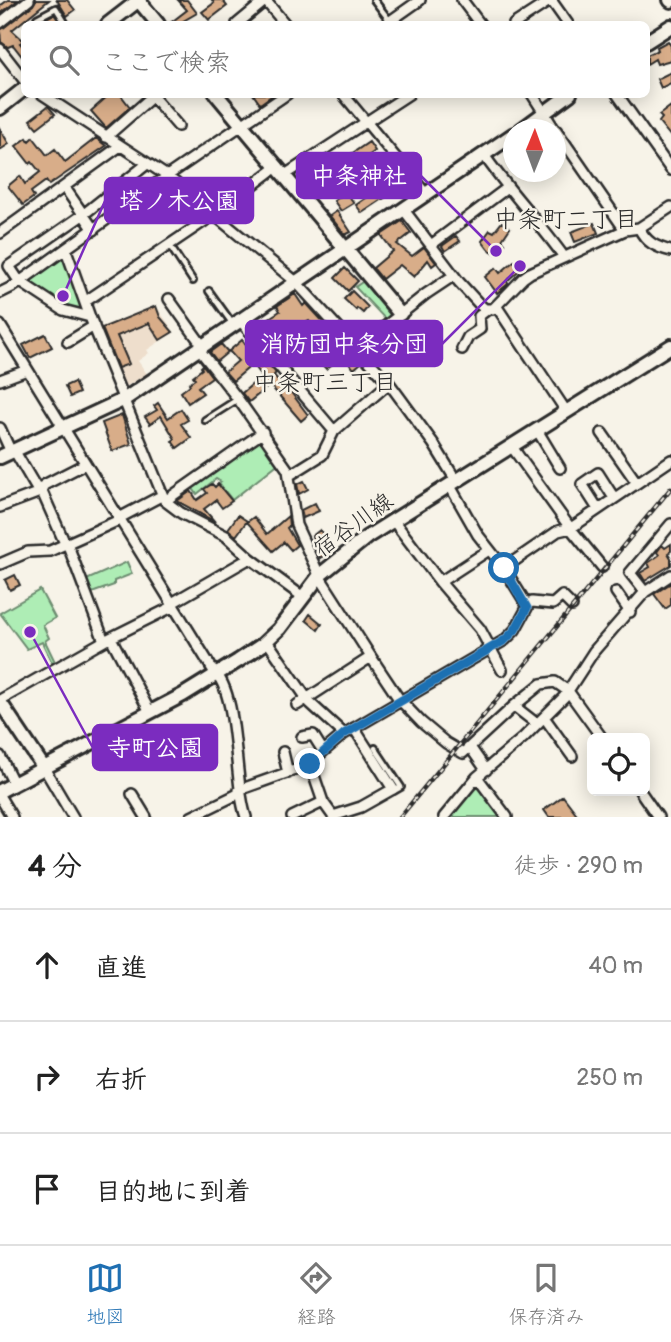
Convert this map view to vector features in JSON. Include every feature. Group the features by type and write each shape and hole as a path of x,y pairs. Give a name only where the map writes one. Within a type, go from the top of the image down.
{"street":[{"path":"0,23 29,0"},
{"path":"112,21 138,0 156,21"},
{"path":"241,21 266,0 283,21"},
{"path":"391,21 420,0"},
{"path":"462,0 478,21"},
{"path":"519,21 551,0 566,21"},
{"path":"650,39 671,26"},
{"path":"0,49 21,76"},
{"path":"0,108 21,91"},
{"path":"49,98 167,176 295,281 389,383 433,443 489,550 527,604 515,630 508,638 344,734 310,764 239,792 191,817"},
{"path":"106,137 152,98"},
{"path":"156,98 178,126"},
{"path":"219,98 400,314"},
{"path":"0,293 66,250 167,176 281,98"},
{"path":"346,98 426,194"},
{"path":"86,301 281,171 367,123 403,98"},
{"path":"535,98 549,119"},
{"path":"537,119 565,98"},
{"path":"620,98 671,170"},
{"path":"9,453 125,399 503,141"},
{"path":"0,233 120,146"},
{"path":"566,146 625,230"},
{"path":"484,155 507,188 542,227 564,257"},
{"path":"92,322 63,310 19,281 9,266 84,214 146,164"},
{"path":"65,188 94,230"},
{"path":"430,245 507,188"},
{"path":"462,349 468,337 480,329 479,316 493,308 523,278 625,230 639,228 671,209"},
{"path":"404,210 453,276 480,305 493,308 566,411"},
{"path":"639,228 645,240 671,251"},
{"path":"66,250 163,499 181,513 226,536 250,558 303,597"},
{"path":"358,348 453,276"},
{"path":"169,299 200,347 263,432 290,475 296,525 320,575 401,700 446,743 462,754 543,683 555,682 568,691 598,733"},
{"path":"236,321 334,431"},
{"path":"68,342 92,322"},
{"path":"0,326 213,670 218,674 228,695 239,792 246,817"},
{"name":"宿谷川線","path":"0,791 218,674 241,665 279,629 320,575 367,537 671,346"},
{"path":"0,380 27,370"},
{"path":"290,475 322,455 334,431 389,383"},
{"path":"0,428 9,453 40,492 108,640 150,712"},
{"path":"537,430 561,468"},
{"path":"0,564 28,552 50,551 163,499 263,432"},
{"path":"602,433 637,483"},
{"path":"512,447 602,567"},
{"path":"504,568 558,531 571,528 671,460"},
{"path":"0,508 40,492 44,485 85,464"},
{"path":"598,509 582,484 598,473 614,498"},
{"path":"393,520 480,629 502,670"},
{"path":"645,592 631,573 671,524"},
{"path":"440,582 489,550"},
{"path":"73,817 0,701 173,605 250,558"},
{"path":"444,817 477,777 540,721 568,691 594,651 645,592 671,575"},
{"path":"616,592 629,612"},
{"path":"527,604 553,604 562,596 572,606"},
{"path":"267,640 307,698 344,734"},
{"path":"297,705 371,657"},
{"path":"514,706 540,721 572,756"},
{"path":"310,764 323,802 334,816 394,793 354,728"},
{"path":"302,737 313,735 323,751"},
{"path":"470,747 486,770"},
{"path":"283,752 288,773"},
{"path":"0,756 14,784"},
{"path":"477,777 507,817"},
{"path":"132,794 146,817"},
{"path":"644,796 659,817"},
{"path":"0,797 12,817"},
{"path":"292,817 323,802"}],"lane":[{"path":"374,0 387,21"},
{"path":"39,21 41,15 57,8 64,21"},
{"path":"170,246 193,281"},
{"path":"209,291 236,321"},
{"path":"205,420 238,399"},
{"path":"375,748 401,787 394,793"}],"shaded area":[{"path":"156,306 174,332 147,350 149,353 138,361 147,374 123,388 98,328"}],"green space":[{"path":"63,255 66,256 87,311 65,309 25,281"},
{"path":"365,280 393,313 387,321 355,287"},
{"path":"259,437 264,437 280,462 232,500 219,484 221,482 216,479 197,494 191,486"},
{"path":"127,562 132,574 114,581 114,585 89,594 84,581"},
{"path":"40,590 55,618 43,625 49,638 45,641 57,666 54,667 42,642 27,649 0,613"},
{"path":"478,781 503,817 449,817"}],"building":[{"path":"8,0 18,0 0,14 0,6"},
{"path":"36,0 49,0 12,30 21,38 21,55 13,45 8,47 1,42 0,30"},
{"path":"57,0 67,0 75,10 67,16"},
{"path":"178,0 187,0 197,13 183,21 173,21 187,10"},
{"path":"212,0 222,0 227,6 209,20 202,12 214,3"},
{"path":"54,14 59,21 46,21"},
{"path":"668,41 671,46 671,60 657,64 655,59 650,62 650,54 658,50 657,47"},
{"path":"671,72 671,83 661,88 657,79"},
{"path":"106,98 123,98 130,107 106,128 91,111"},
{"path":"256,98 268,98 260,104"},
{"path":"48,106 55,114 37,128 30,120"},
{"path":"671,106 671,137 659,122 662,118 659,115"},
{"path":"0,129 9,144 0,150"},
{"path":"33,137 47,155 55,149 65,162 96,138 106,146 49,185 46,181 31,192 34,197 23,205 8,186 20,176 25,184 40,172 16,146"},
{"path":"369,142 375,151 313,196 304,186"},
{"path":"395,178 401,187 362,213 356,205"},
{"path":"346,192 354,203 341,211 334,201"},
{"path":"337,211 351,232 345,235 330,216"},
{"path":"402,221 411,233 397,244 412,256 424,247 436,263 432,266 428,260 414,277 400,265 382,279 373,268 393,251 381,235"},
{"path":"502,222 510,228 502,240 505,243 497,254 488,249 482,241 490,230 494,232"},
{"path":"594,223 598,233 575,242 571,232"},
{"path":"456,236 460,241 445,251 442,246"},
{"path":"514,261 517,264 520,261 524,266 497,293 485,277 496,268 500,273"},
{"path":"345,268 358,281 348,291 335,278"},
{"path":"352,291 368,307 363,313 344,299"},
{"path":"295,294 303,306 306,303 340,340 338,341 347,353 326,369 317,359 328,351 320,340 288,366 280,357 296,346 287,334 270,345 263,337 269,333 263,322 280,311 277,306","holes":["309,321 316,330 302,341 293,330"]},
{"path":"156,306 160,317 173,332 160,340 149,323 117,336 129,364 118,368 102,328"},
{"path":"45,334 52,347 30,358 23,345"},
{"path":"242,340 251,351 254,348 264,359 308,415 301,421 270,385 249,402 242,393 262,376 253,364 233,381 225,372 238,361 229,351"},
{"path":"221,344 228,352 217,361 210,352"},
{"path":"352,354 361,363 354,369 346,359"},
{"path":"203,365 212,377 198,387 203,393 188,403 181,392 195,379 193,376"},
{"path":"74,382 79,393 70,397 65,386"},
{"path":"158,403 168,418 181,409 188,420 181,424 191,438 177,448 172,441 175,439 161,416 150,424 145,417 157,410 154,406"},
{"path":"122,415 131,444 112,451 102,423"},
{"path":"304,481 308,489 299,494 297,484"},
{"path":"212,484 215,487 218,484 232,501 222,508 216,500 204,509 215,522 177,501 191,491 197,500 207,493 204,489"},
{"path":"315,503 319,511 303,518 301,510"},
{"path":"238,515 247,521 236,536 228,529"},
{"path":"288,516 287,528 297,545 291,550 284,542 273,551 247,522 254,517 267,534"},
{"path":"320,530 333,550 320,558 312,536"},
{"path":"671,544 671,551 668,553 671,565 645,581 640,573 650,567 648,563 659,555 657,552 662,545 665,548"},
{"path":"15,575 20,585 10,590 5,580"},
{"path":"671,583 671,605 665,609 654,594"},
{"path":"310,614 322,624 318,630 306,620"},
{"path":"563,796 579,817 549,817 544,810"}],"railway":[{"path":"400,817 671,488"}],"place":[{"name":"中条神社","path":"496,251"},
{"name":"消防団中条分団","path":"520,266"},
{"name":"塔ノ木公園","path":"63,296"},
{"name":"寺町公園","path":"30,632"}],"district":[{"name":"中条町二丁目","path":"566,219"},
{"name":"中条町三丁目","path":"325,382"}],"route":[{"path":"310,764 335,739 508,638 515,630 527,604 504,568"}]}
